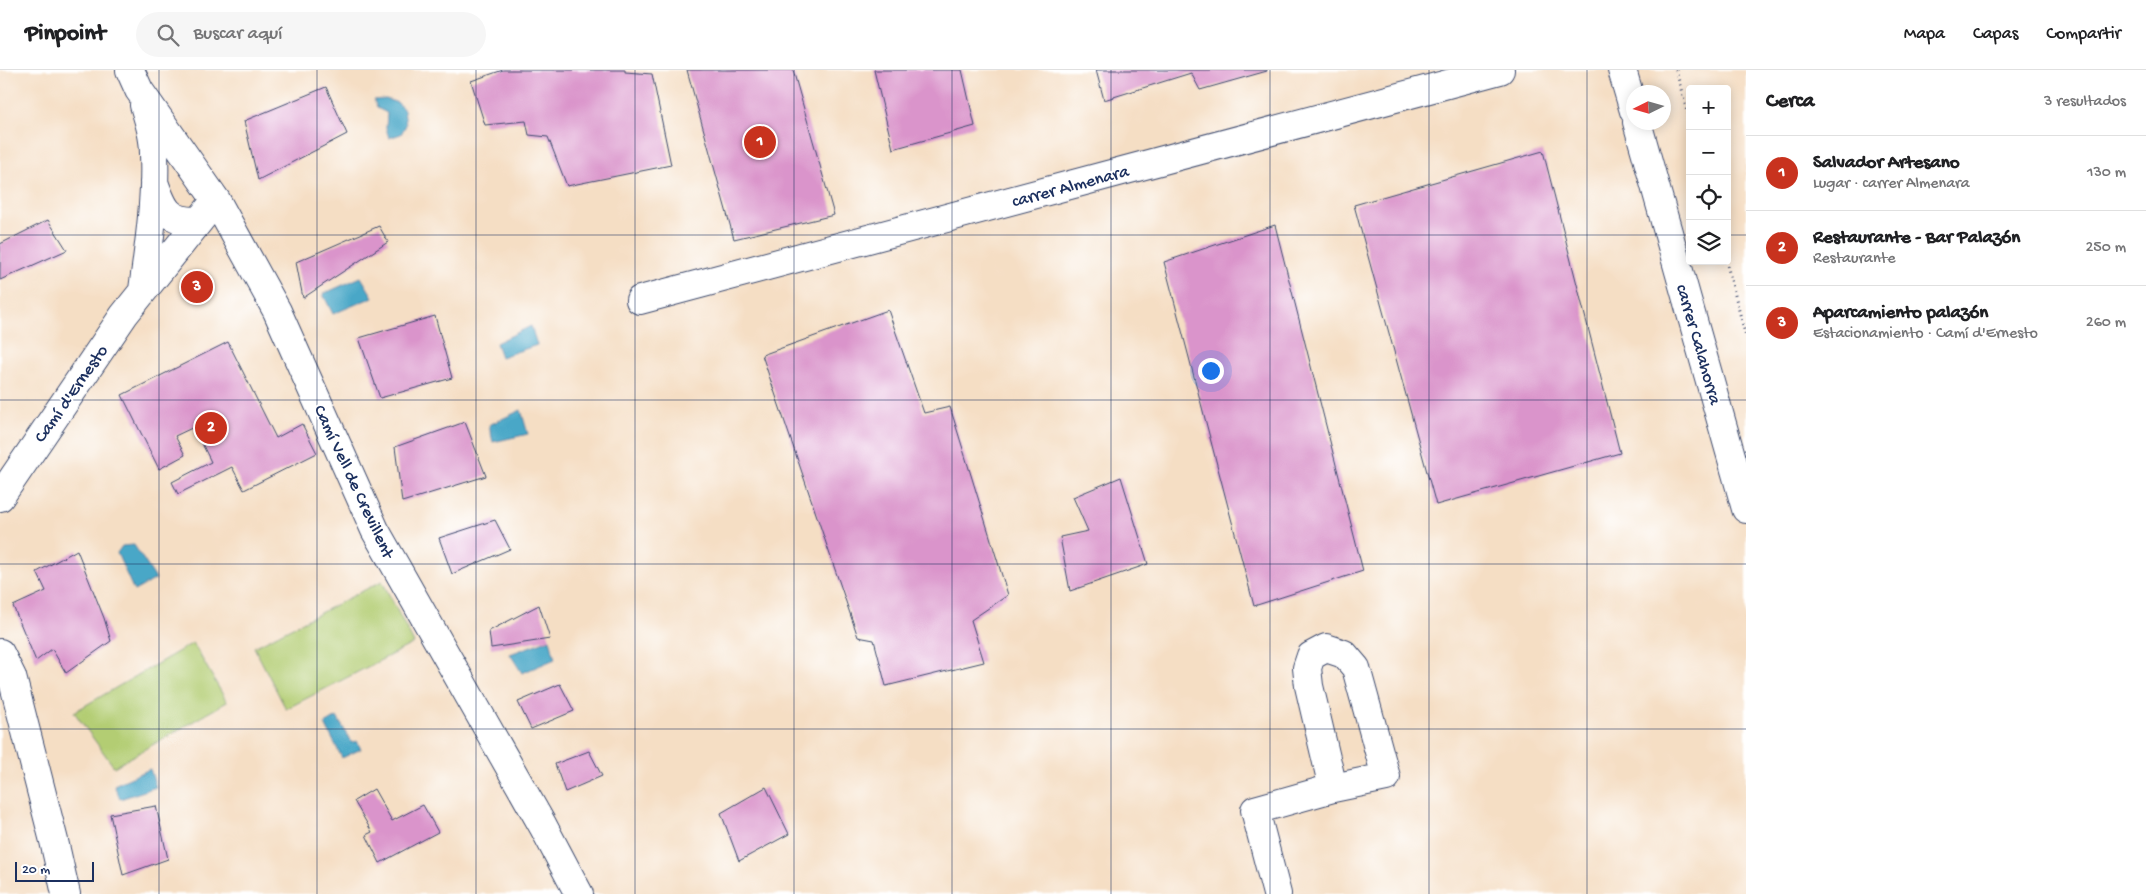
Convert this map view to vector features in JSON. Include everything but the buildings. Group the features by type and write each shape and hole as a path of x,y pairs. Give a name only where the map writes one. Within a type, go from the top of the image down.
{"street":[{"name":"carrer Almenara","path":"640,300 1500,70"},
{"path":"1622,70 1626,85"},
{"path":"135,80 152,137 154,153 150,236 143,292"},
{"name":"Camí Vell de Crevillent","path":"135,80 216,200 277,311 375,530 539,818 579,894"},
{"name":"carrer Calahorra","path":"1639,130 1746,509"},
{"path":"153,180 164,208 171,215 184,221 198,221"},
{"name":"Camí d'Ernesto","path":"0,497 118,323 216,200"},
{"path":"1277,894 1256,810 1333,788 1386,777 1356,668 1344,654 1326,648 1311,656 1307,668 1309,686 1333,788"},
{"path":"0,653 12,678 66,894"}],"path":[{"path":"1676,70 1686,108"},
{"path":"1727,265 1746,337"}],"green space":[{"path":"382,581 414,643 286,709 254,647"},
{"path":"193,643 227,702 114,767 74,712"}],"water":[{"path":"386,99 398,103 404,110 406,125 401,134 389,138 386,128 387,113 377,108 374,100"},
{"path":"361,277 373,297 333,314 323,294"},
{"path":"531,326 537,345 501,357 496,343"},
{"path":"521,410 528,434 493,442 489,425"},
{"path":"134,545 156,579 134,591 117,553 122,546"},
{"path":"550,639 555,659 522,673 510,654"},
{"path":"337,717 352,743 357,741 361,749 342,758 325,724"},
{"path":"150,769 156,787 120,799 114,785"}],"place":[{"name":"Salvador Artesano","path":"760,142"},
{"name":"Aparcamiento palazón","path":"197,287"},
{"name":"Restaurante - Bar Palazón","path":"211,428"}]}
